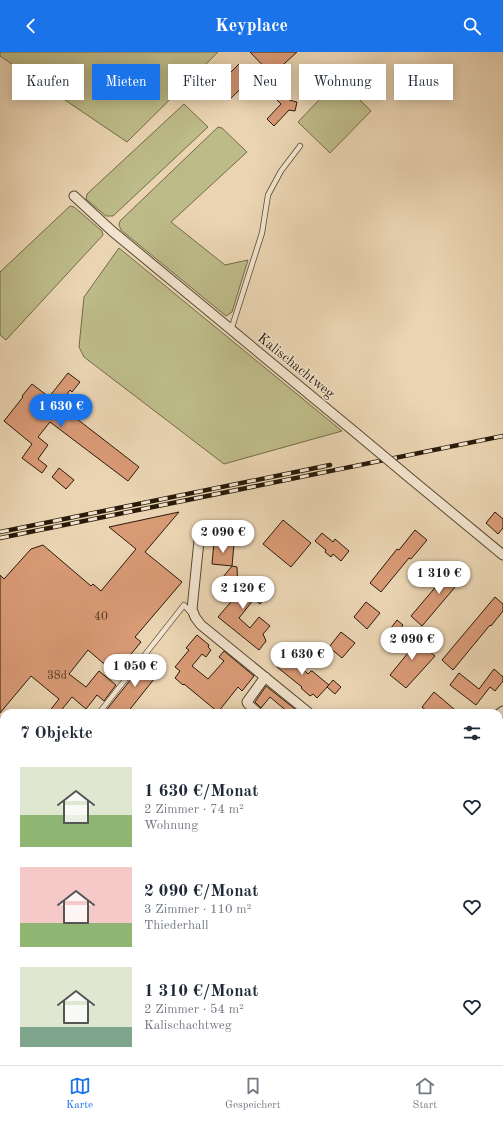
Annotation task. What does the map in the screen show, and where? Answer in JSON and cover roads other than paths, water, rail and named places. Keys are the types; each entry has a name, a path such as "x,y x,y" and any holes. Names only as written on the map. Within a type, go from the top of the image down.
{"street":[{"name":"Kalischachtweg","path":"74,196 112,231 503,555"},
{"path":"200,531 192,609 196,619 201,625 304,709"},
{"path":"254,709 247,702 265,677"}],"lane":[{"path":"231,330 262,233 268,195 281,171 300,146"},
{"path":"102,709 184,605 196,619"}],"railway":[{"path":"0,538 503,436"},
{"path":"0,532 330,465"}]}
